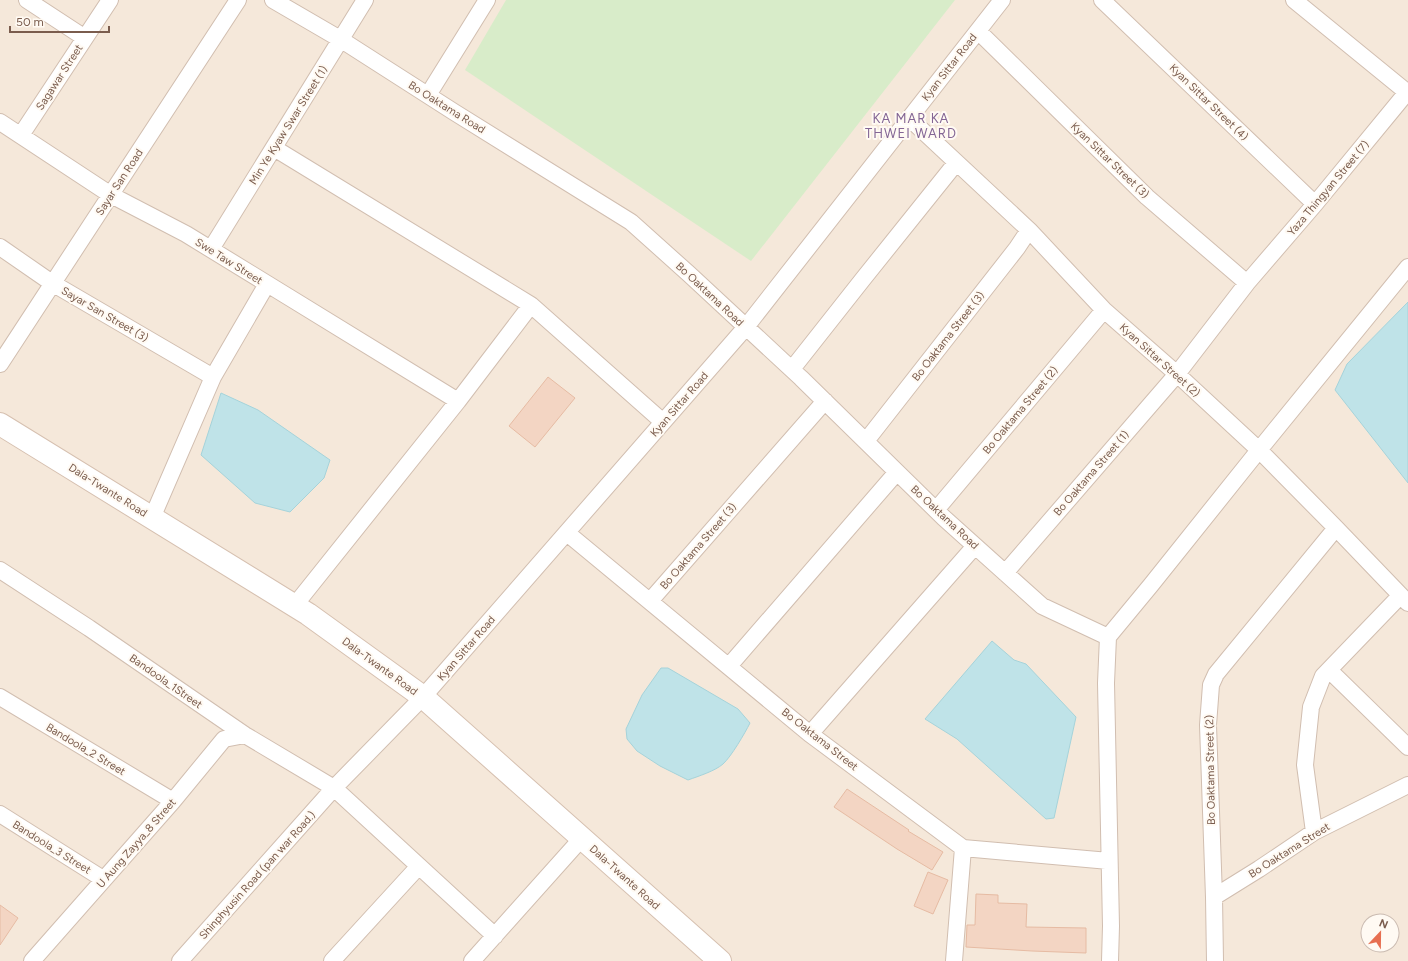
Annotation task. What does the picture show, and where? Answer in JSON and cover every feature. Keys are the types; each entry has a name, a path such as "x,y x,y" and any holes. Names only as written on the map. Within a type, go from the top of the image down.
{"main road":[{"name":"Dala-Twante Road","path":"0,424 295,605 423,697 720,961"}],"street":[{"path":"28,0 85,38"},
{"name":"Sagawar Street","path":"21,135 110,0"},
{"name":"Sayar San Road","path":"0,364 238,0"},
{"name":"Bo Oaktama Road","path":"273,0 340,39 631,222 690,274 792,369 936,510 1004,573 1042,606 1108,637"},
{"name":"Min Ye Kyaw Swar Street (1)","path":"211,249 365,0"},
{"path":"428,95 487,0"},
{"name":"Kyan Sittar Road","path":"334,788 423,697 746,327 1002,0"},
{"name":"Kyan Sittar Street (4)","path":"1102,0 1315,204"},
{"path":"1294,0 1408,92"},
{"name":"Kyan Sittar Street (3)","path":"978,31 1147,197 1247,283"},
{"name":"Yaza Thingyan Street (7)","path":"1177,374 1247,283 1408,92"},
{"name":"Kyan Sittar Street (2)","path":"909,118 956,164 1029,230 1104,310 1177,374 1258,450 1404,599"},
{"name":"Swe Taw Street","path":"0,122 111,195 186,234 458,400"},
{"path":"274,148 531,305 663,422"},
{"path":"792,369 956,164"},
{"name":"Bo Oaktama Street (3)","path":"866,441 1003,266 1029,230"},
{"name":"Sayar San Street (3)","path":"0,247 52,283 213,376"},
{"path":"1110,961 1106,683 1108,637 1151,586 1258,450 1408,267"},
{"path":"152,518 213,376 267,284"},
{"path":"295,605 458,400 531,305"},
{"name":"Bo Oaktama Street (2)","path":"936,510 1104,310"},
{"name":"Bo Oaktama Street (1)","path":"1004,573 1177,374"},
{"name":"Bo Oaktama Street (3)","path":"650,601 825,401"},
{"path":"729,666 897,472"},
{"name":"Bo Oaktama Street (2)","path":"1215,961 1208,725 1211,685 1216,674 1336,528"},
{"name":"Bo Oaktama Street","path":"567,533 810,734 963,848"},
{"path":"810,734 975,546"},
{"name":"Bandoola_1Street","path":"0,570 89,628 245,736 334,788 495,936"},
{"path":"1314,832 1305,764 1311,708 1323,676 1404,599"},
{"path":"1329,670 1408,747"},
{"name":"Bandoola_2 Street","path":"0,697 173,801"},
{"name":"U Aung Zayya_8 Street","path":"32,961 173,801 224,739 245,736"},
{"name":"Bo Oaktama Street","path":"1214,897 1314,832 1408,785"},
{"name":"Shinphyusin Road (pan war Road.)","path":"180,961 334,788"},
{"name":"Bandoola_3 Street","path":"0,814 103,880"},
{"path":"472,961 582,838"},
{"path":"954,961 963,848 1109,861"},
{"path":"332,961 419,866"}],"shaded area":[{"path":"0,0 1408,0 1408,961 0,961"}],"green space":[{"path":"506,0 955,0 751,261 465,70"}],"water":[{"path":"1408,302 1408,483 1335,390 1347,364"},
{"path":"221,393 258,410 330,460 324,478 290,512 255,503 201,455"},
{"path":"992,641 1014,660 1026,664 1076,717 1054,818 1046,819 957,739 925,719"},
{"path":"661,668 668,668 738,709 750,723 734,751 720,767 688,780 660,766 637,751 627,739 626,729 642,695"}],"building":[{"path":"548,377 575,398 535,447 509,426"},
{"path":"847,789 909,830 908,831 943,852 932,870 897,849 834,807"},
{"path":"928,872 948,880 933,914 914,906"},
{"path":"976,894 998,895 998,903 1027,904 1026,927 1086,928 1086,953 966,947 967,925 975,925"},
{"path":"0,905 18,918 0,945"}],"district":[{"name":"KA MAR KA THWEI WARD","path":"911,126"}]}
